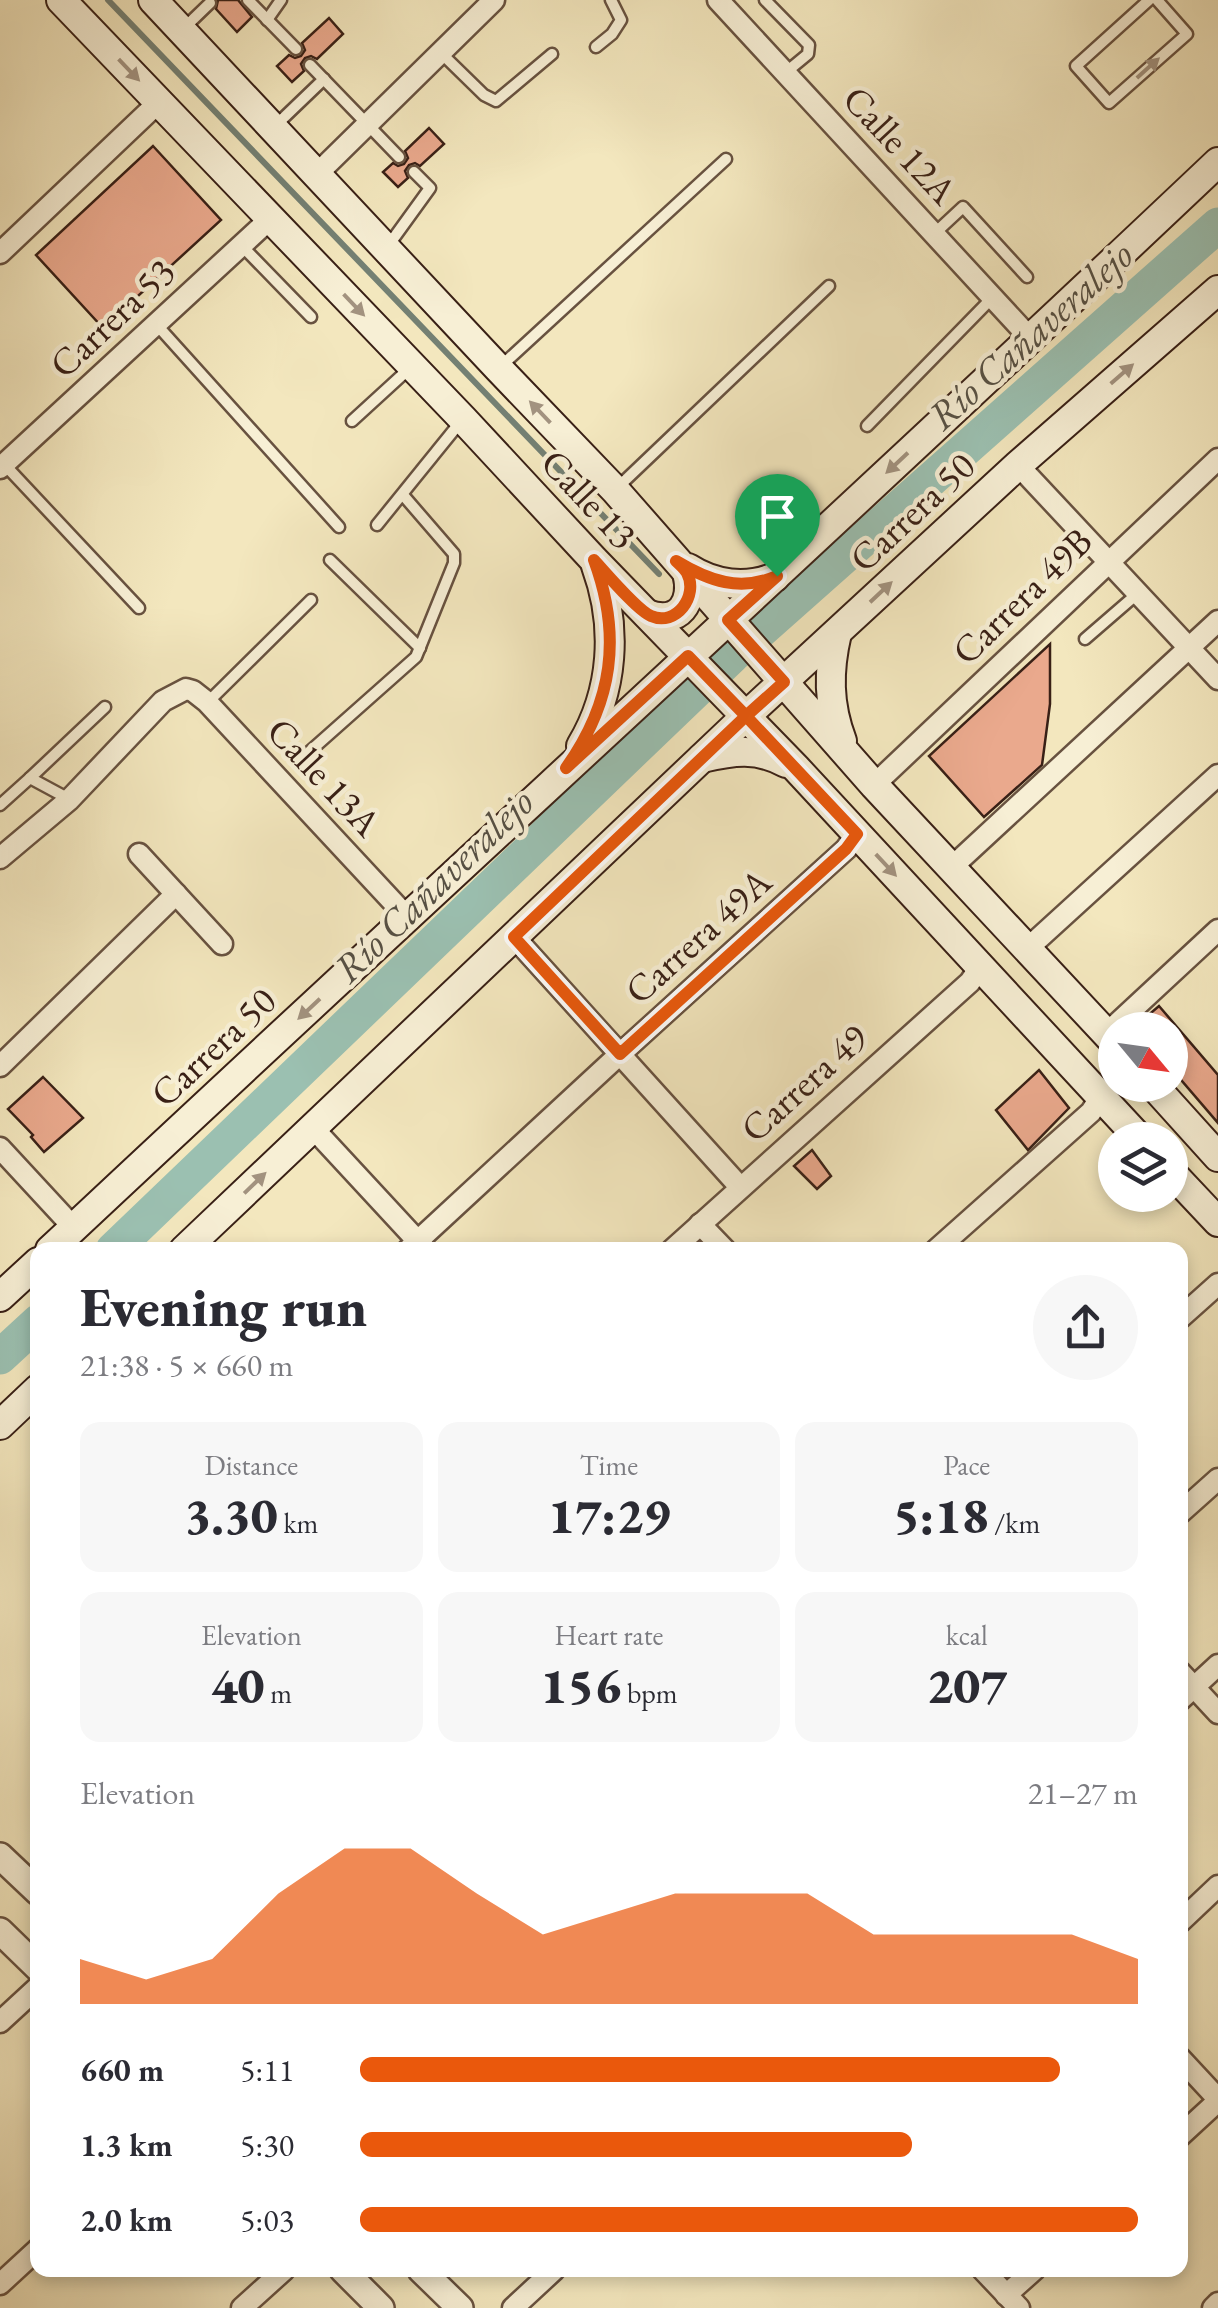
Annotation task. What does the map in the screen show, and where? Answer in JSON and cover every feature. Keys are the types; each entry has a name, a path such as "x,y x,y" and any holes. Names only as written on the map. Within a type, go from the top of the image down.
{"main road":[{"name":"Calle 13","path":"61,0 796,768 1098,1093"},
{"name":"Calle 13","path":"154,0 616,490 874,785 1098,1024"},
{"name":"Carrera 50","path":"59,1242 566,768 733,624 777,576 1218,162"},
{"name":"Carrera 50","path":"192,1242 702,758 740,710 837,633 1018,464 1218,290"},
{"path":"566,768 592,726 608,678 610,618 594,560"},
{"path":"682,567 726,583 747,584 777,576"},
{"path":"647,614 666,618 682,608 690,591 682,567"},
{"path":"837,633 830,694 846,752"},
{"path":"702,758 746,750 772,756 796,768"},
{"path":"1072,1065 1098,1047"},
{"name":"Calle 13","path":"1107,1102 1125,1122"},
{"path":"1170,1102 1214,1145"},
{"path":"1188,1190 1218,1222"},
{"path":"0,1297 30,1269"},
{"path":"0,1425 30,1397"}],"street":[{"path":"318,173 494,0"},
{"name":"Calle 12A","path":"718,0 1030,338"},
{"path":"0,253 160,101"},
{"name":"Carrera 53","path":"2,467 271,218"},
{"name":"Carrera 49B","path":"874,785 1218,458"},
{"path":"1018,464 1218,679"},
{"path":"952,867 1218,621"},
{"name":"Calle 13A","path":"70,800 163,701 186,689 192,690 408,917"},
{"path":"1027,949 1218,775"},
{"path":"0,858 70,800"},
{"name":"Carrera 49A","path":"422,1242 620,1054 846,849 857,834"},
{"path":"139,854 222,944"},
{"path":"0,1066 176,894"},
{"path":"1137,1012 1218,930"},
{"path":"514,937 740,1187"},
{"name":"Carrera 49","path":"681,1242 970,982 980,967"},
{"path":"945,1242 1091,1112 1098,1101"},
{"path":"312,1128 413,1242"},
{"path":"0,1148 74,1228"},
{"path":"700,1224 717,1242"},
{"path":"1188,1311 1218,1284"},
{"path":"1188,1506 1218,1479"},
{"path":"1188,1684 1218,1665"},
{"path":"1188,1689 1218,1713"},
{"path":"0,1856 30,1884"},
{"path":"1188,1914 1218,1886"},
{"path":"0,1931 30,1960"},
{"path":"0,2022 30,1994"},
{"path":"1188,2067 1218,2100 1188,2128"},
{"path":"0,2284 30,2256"},
{"path":"242,2308 276,2277"},
{"path":"350,2277 382,2308"},
{"path":"428,2277 460,2308"},
{"path":"513,2308 546,2277"},
{"path":"990,2277 1013,2302 1029,2277"}],"lane":[{"path":"248,0 296,49"},
{"path":"267,20 281,0"},
{"path":"596,47 621,20 611,0"},
{"path":"765,0 809,44 808,54 786,73"},
{"path":"1150,0 1076,66 1110,103 1187,34 1158,0"},
{"path":"182,30 210,3"},
{"path":"440,52 484,96 496,101 552,54"},
{"path":"310,65 399,157"},
{"path":"273,127 324,79"},
{"path":"498,368 726,159"},
{"path":"386,248 430,188 414,172"},
{"path":"934,234 963,208 1027,276"},
{"path":"242,245 311,317"},
{"path":"616,490 829,286"},
{"path":"867,426 993,297"},
{"path":"156,324 339,526"},
{"path":"352,421 412,366"},
{"path":"377,525 463,419"},
{"path":"2,467 140,608"},
{"path":"310,752 416,657 455,558 403,495"},
{"path":"330,560 420,648"},
{"path":"1085,640 1138,593"},
{"path":"207,702 311,600"},
{"path":"0,805 105,708"},
{"path":"30,778 70,800"}],"building":[{"path":"218,0 238,0 252,17 237,32 216,9"},
{"path":"329,18 343,34 317,59 305,58 301,64 304,71 292,82 277,66 289,55 301,56 305,50 302,43"},
{"path":"429,128 444,144 420,166 409,165 405,171 408,178 398,187 383,172 393,163 404,164 408,158 405,151"},
{"path":"153,146 221,220 103,328 36,255"},
{"path":"1050,644 1050,704 1042,765 984,817 929,756"},
{"path":"1188,1040 1218,1075 1218,1123 1188,1088"},
{"path":"1039,1070 1069,1108 1028,1150 996,1110"},
{"path":"43,1077 83,1118 44,1152 8,1109"},
{"path":"812,1150 831,1176 817,1189 794,1166"}],"waterway":[{"path":"108,0 659,574"},
{"name":"Río Cañaveralejo","path":"121,1242 733,655 1218,225"},
{"name":"Río Cañaveralejo","path":"0,1357 30,1329"}],"route":[{"path":"777,576 728,620 784,682 746,716 857,834 846,849 620,1054 514,937 746,716 688,656 566,768 588,735 608,678 610,618 594,560 647,614 659,618 678,613 689,597 687,573 676,561 710,580 726,583 747,584 777,576"}]}
